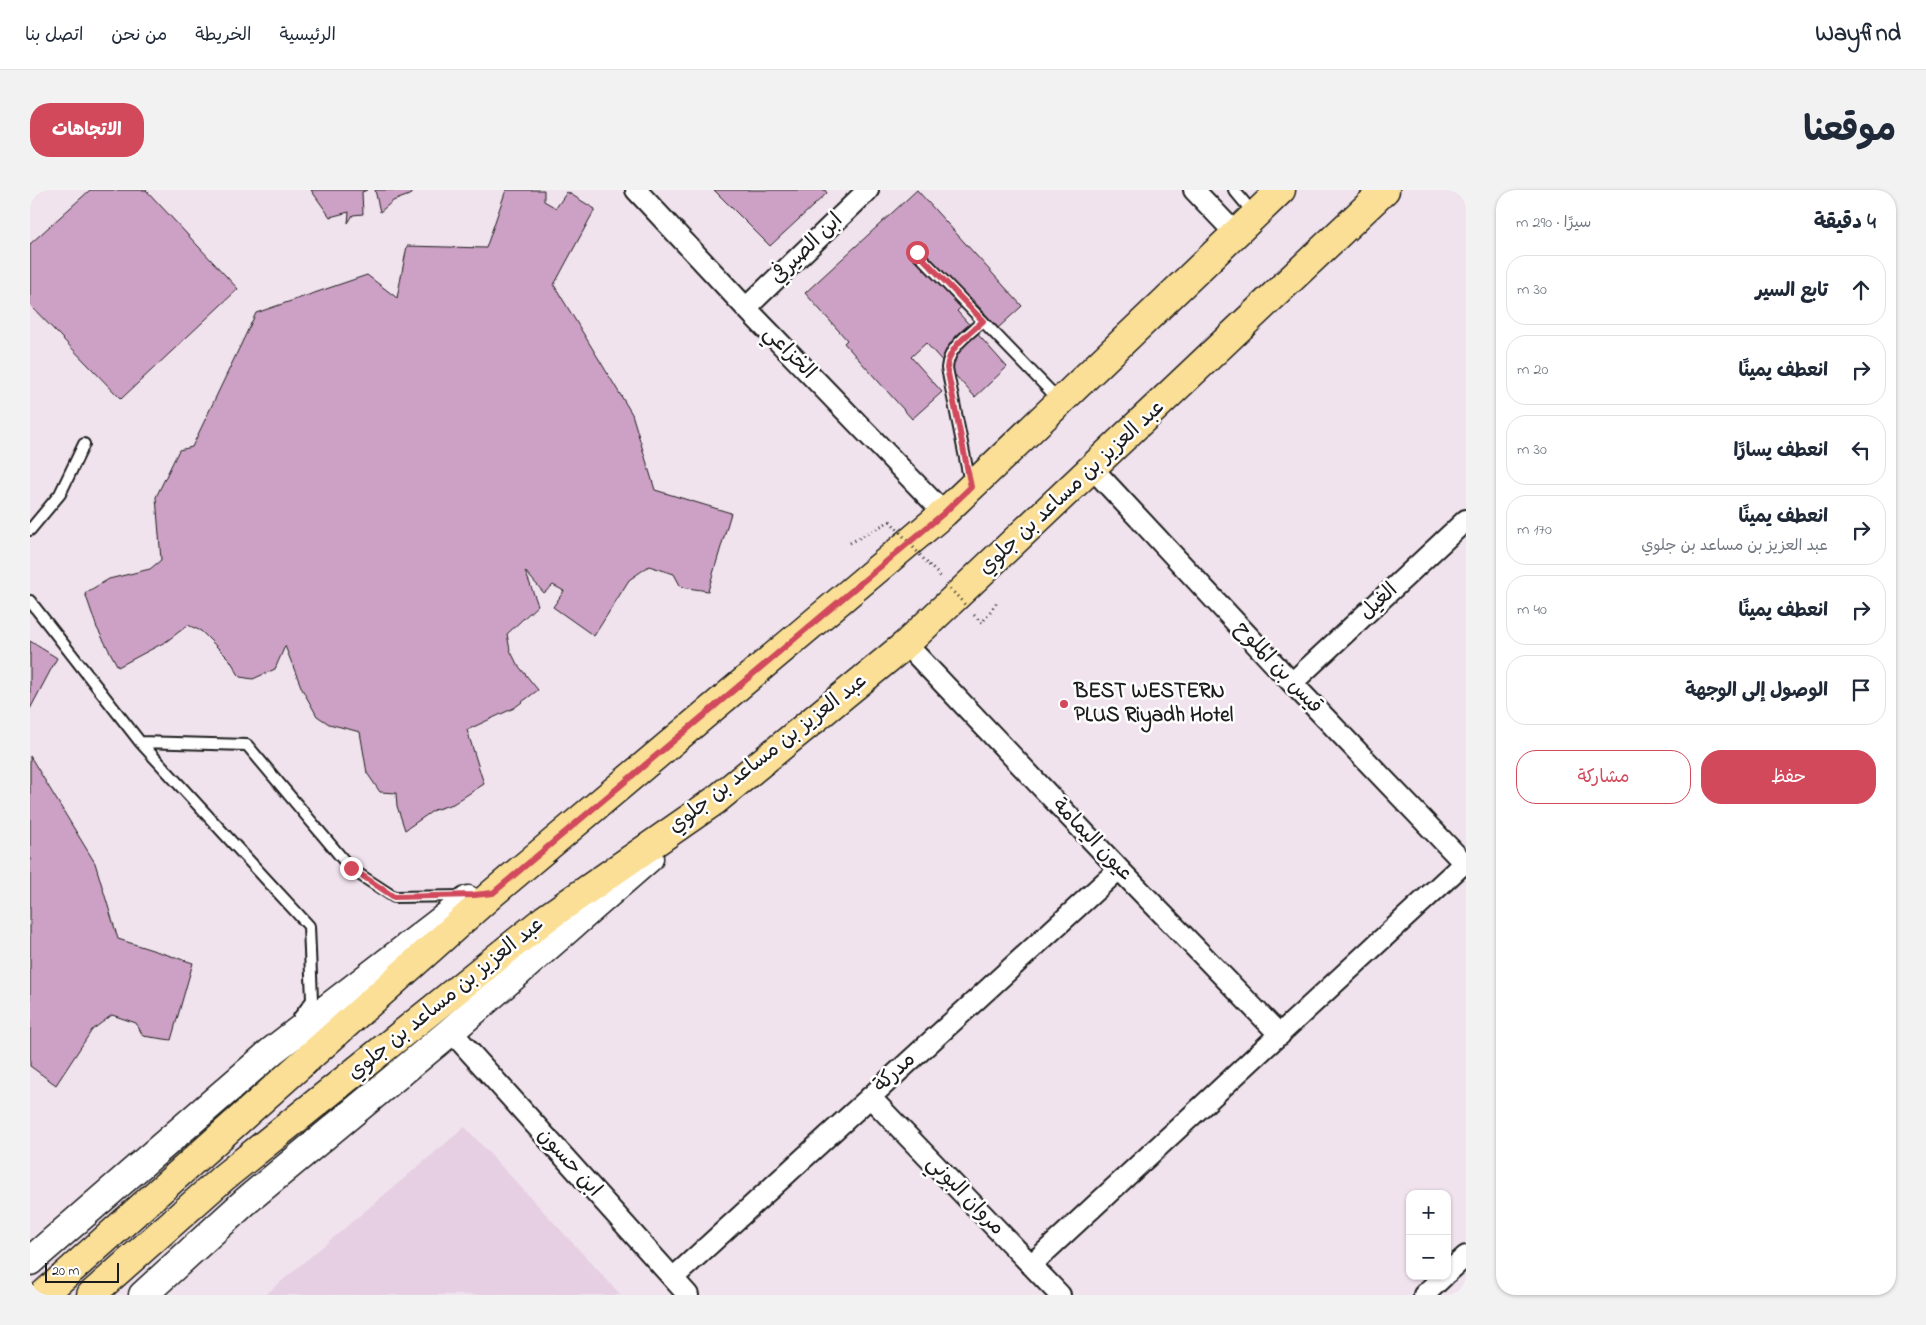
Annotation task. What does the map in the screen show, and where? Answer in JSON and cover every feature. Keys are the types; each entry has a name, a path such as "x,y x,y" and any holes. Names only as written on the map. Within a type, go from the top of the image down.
{"main road":[{"name":"عبد العزيز بن مساعد بن جلوي","path":"43,1295 484,894 944,513 1281,190"},
{"name":"عبد العزيز بن مساعد بن جلوي","path":"91,1295 224,1177 545,920 716,800 906,644 1093,469 1385,190"},
{"path":"143,1295 246,1201 451,1031 716,800"},
{"path":"30,1261 272,1051 484,894"}],"street":[{"name":"الخزاعي","path":"636,190 746,308 944,513"},
{"name":"ابن الصيرفي","path":"746,308 868,190"},
{"path":"1194,190 1245,224"},
{"name":"قيس بن الملوح","path":"1093,469 1292,683 1465,864"},
{"name":"الغيل","path":"1292,683 1466,520"},
{"name":"عيون اليمامة","path":"906,644 1119,869 1280,1034"},
{"path":"1031,1265 1465,864"},
{"name":"مدركة","path":"673,1278 1119,869"},
{"name":"ابن حسون","path":"451,1031 688,1295"},
{"name":"مروان البوني","path":"870,1097 1060,1295"},
{"path":"1451,1269 1466,1256"},
{"path":"1424,1295 1440,1280"}],"lane":[{"path":"1234,190 1245,224"},
{"path":"917,252 1060,402"},
{"path":"971,487 947,368 948,357 953,349 983,321"},
{"path":"30,530 60,494 84,444"},
{"path":"30,600 140,742 309,926 312,1000 272,1051"},
{"path":"140,742 247,745 351,868 394,897 484,894"}],"path":[{"path":"850,543 890,521 930,565"},
{"path":"947,585 982,623 997,602"}],"shaded area":[{"path":"465,1127 621,1295 265,1295"}],"building":[{"path":"90,190 146,190 238,289 121,399 30,305 30,244"},
{"path":"311,190 367,190 362,192 363,214 353,215 348,223 349,212 330,217"},
{"path":"375,190 411,190 412,194 393,201 380,212"},
{"path":"506,190 544,190 544,201 556,208 567,192 595,209 554,285 632,414 655,490 731,513 708,591 681,587 674,574 649,566 629,580 594,636 553,607 564,591 553,585 544,593 525,571 538,605 507,634 510,650 517,664 538,690 514,708 467,730 484,784 453,804 434,810 405,830 397,806 396,793 380,792 367,773 360,732 329,724 317,716 302,689 285,646 275,669 253,679 240,677 230,660 201,631 188,625 167,641 118,667 97,628 85,593 109,579 150,569 161,560 156,497 179,450 192,447 256,313 367,275 397,298 407,246 486,248"},
{"path":"714,190 825,190 827,193 770,246"},
{"path":"917,190 1022,306 998,328 971,298 957,311 1007,367 975,397 926,343 911,357 942,392 912,419 844,343 847,340 805,293"},
{"path":"30,641 57,658 30,709"},
{"path":"30,756 95,863 118,939 193,963 171,1040 143,1036 136,1023 112,1015 92,1030 56,1085 30,1066"}],"place":[{"name":"BEST WESTERN PLUS Riyadh Hotel","path":"1064,704"}],"route":[{"path":"351,868 394,897 493,893 944,513 971,487 947,368 948,357 953,349 983,321 917,252"}]}
